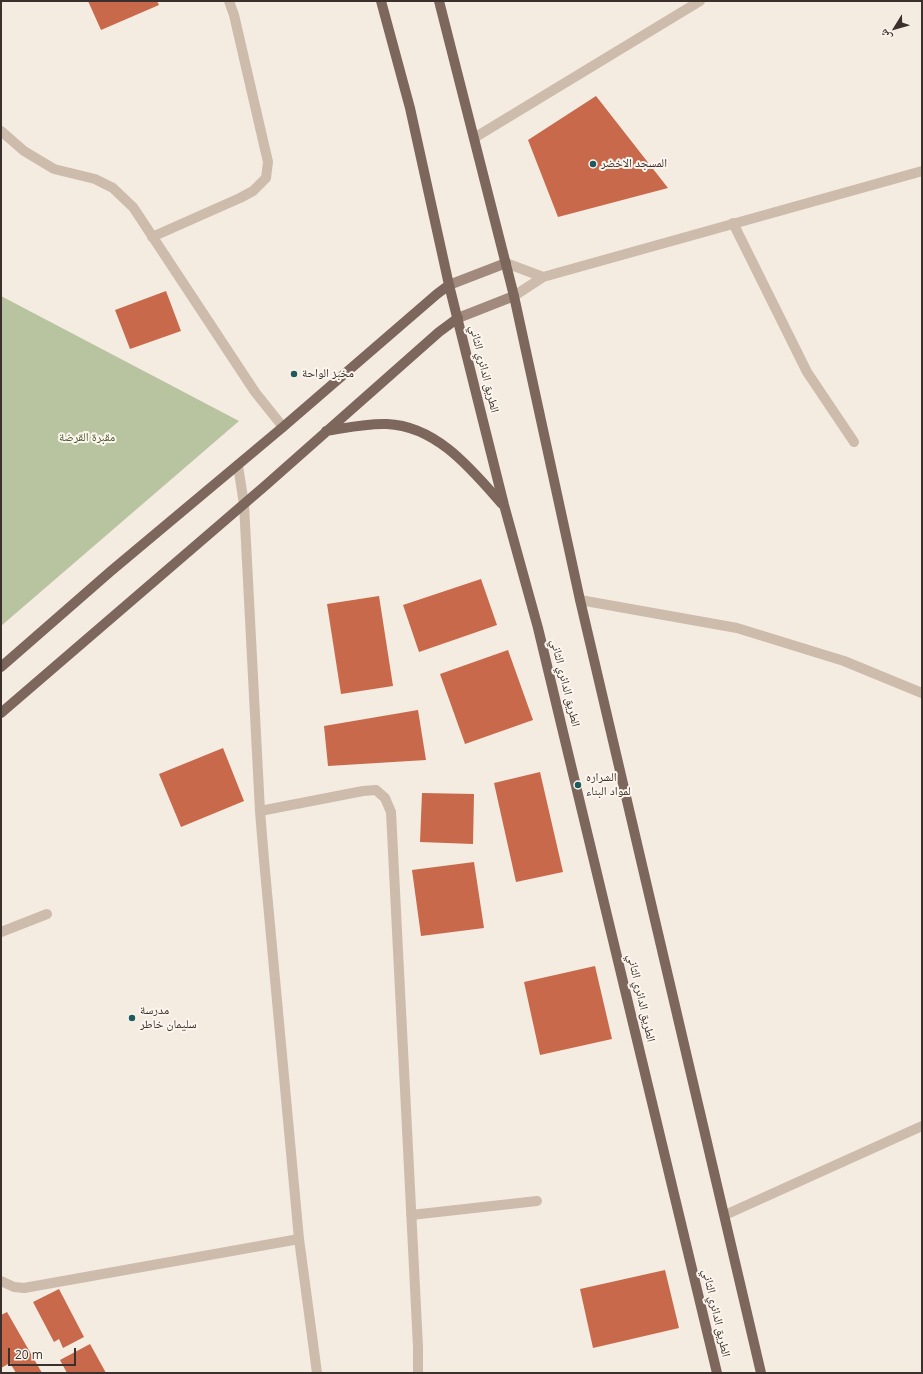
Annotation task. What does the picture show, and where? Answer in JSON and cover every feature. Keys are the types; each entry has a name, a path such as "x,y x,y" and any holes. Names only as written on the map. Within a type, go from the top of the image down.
{"main road":[{"name":"الطريق الدائري الثاني","path":"381,1 410,108 449,284 504,506 540,636 717,1373"},
{"path":"439,1 514,296 580,600 761,1373"},
{"path":"1,667 111,571 283,428 449,284 506,263"},
{"path":"1,713 244,504 439,332 458,318 514,296"},
{"path":"326,431 368,425 388,424 411,428 433,438 470,467 504,506"}],"street":[{"path":"152,237 240,198 253,191 266,178 268,162 234,15 229,1"},
{"path":"474,138 700,1"},
{"path":"1,131 24,151 54,169 94,179 113,188 133,207 255,392 283,428"},
{"path":"514,296 543,277 922,171"},
{"path":"733,224 807,372 854,442"},
{"path":"506,263 543,277"},
{"path":"238,466 244,504 260,811 299,1239 317,1373"},
{"path":"580,600 737,628 844,662 922,693"},
{"path":"260,811 376,790 385,798 391,812 418,1347 418,1373"},
{"path":"1,932 47,914"},
{"path":"724,1215 922,1126"},
{"path":"411,1215 537,1201"},
{"path":"1,1281 14,1287 24,1288 299,1239"}],"green space":[{"name":"مقبرة القرضة","path":"1,296 239,421 1,626"}],"building":[{"path":"88,1 157,1 159,5 101,30"},
{"name":"المسجد الاخضر","path":"596,96 668,188 558,217 528,140"},
{"path":"166,291 181,331 130,349 115,310"},
{"path":"481,579 497,625 419,652 403,605"},
{"path":"379,596 393,686 341,694 327,604"},
{"path":"508,650 533,720 465,744 440,674"},
{"path":"418,710 426,760 328,766 324,726"},
{"path":"223,748 244,801 181,827 159,774"},
{"path":"540,772 563,872 516,882 494,783"},
{"path":"422,793 474,794 473,844 420,842"},
{"path":"474,862 484,928 421,936 412,870"},
{"path":"595,966 612,1039 540,1055 524,982"},
{"path":"665,1270 679,1328 593,1348 580,1289"},
{"path":"59,1289 84,1337 63,1348 59,1339 54,1342 33,1302"},
{"path":"7,1312 42,1373 16,1373 10,1363 1,1368 1,1315"},
{"path":"90,1344 106,1373 67,1373 60,1360"}],"place":[{"name":"المسجد الاخضر","path":"593,164"},
{"name":"مخبز الواحة","path":"294,374"},
{"name":"الشراره لمواد البناء","path":"578,785"},
{"name":"مدرسة سليمان خاطر","path":"132,1018"}]}
